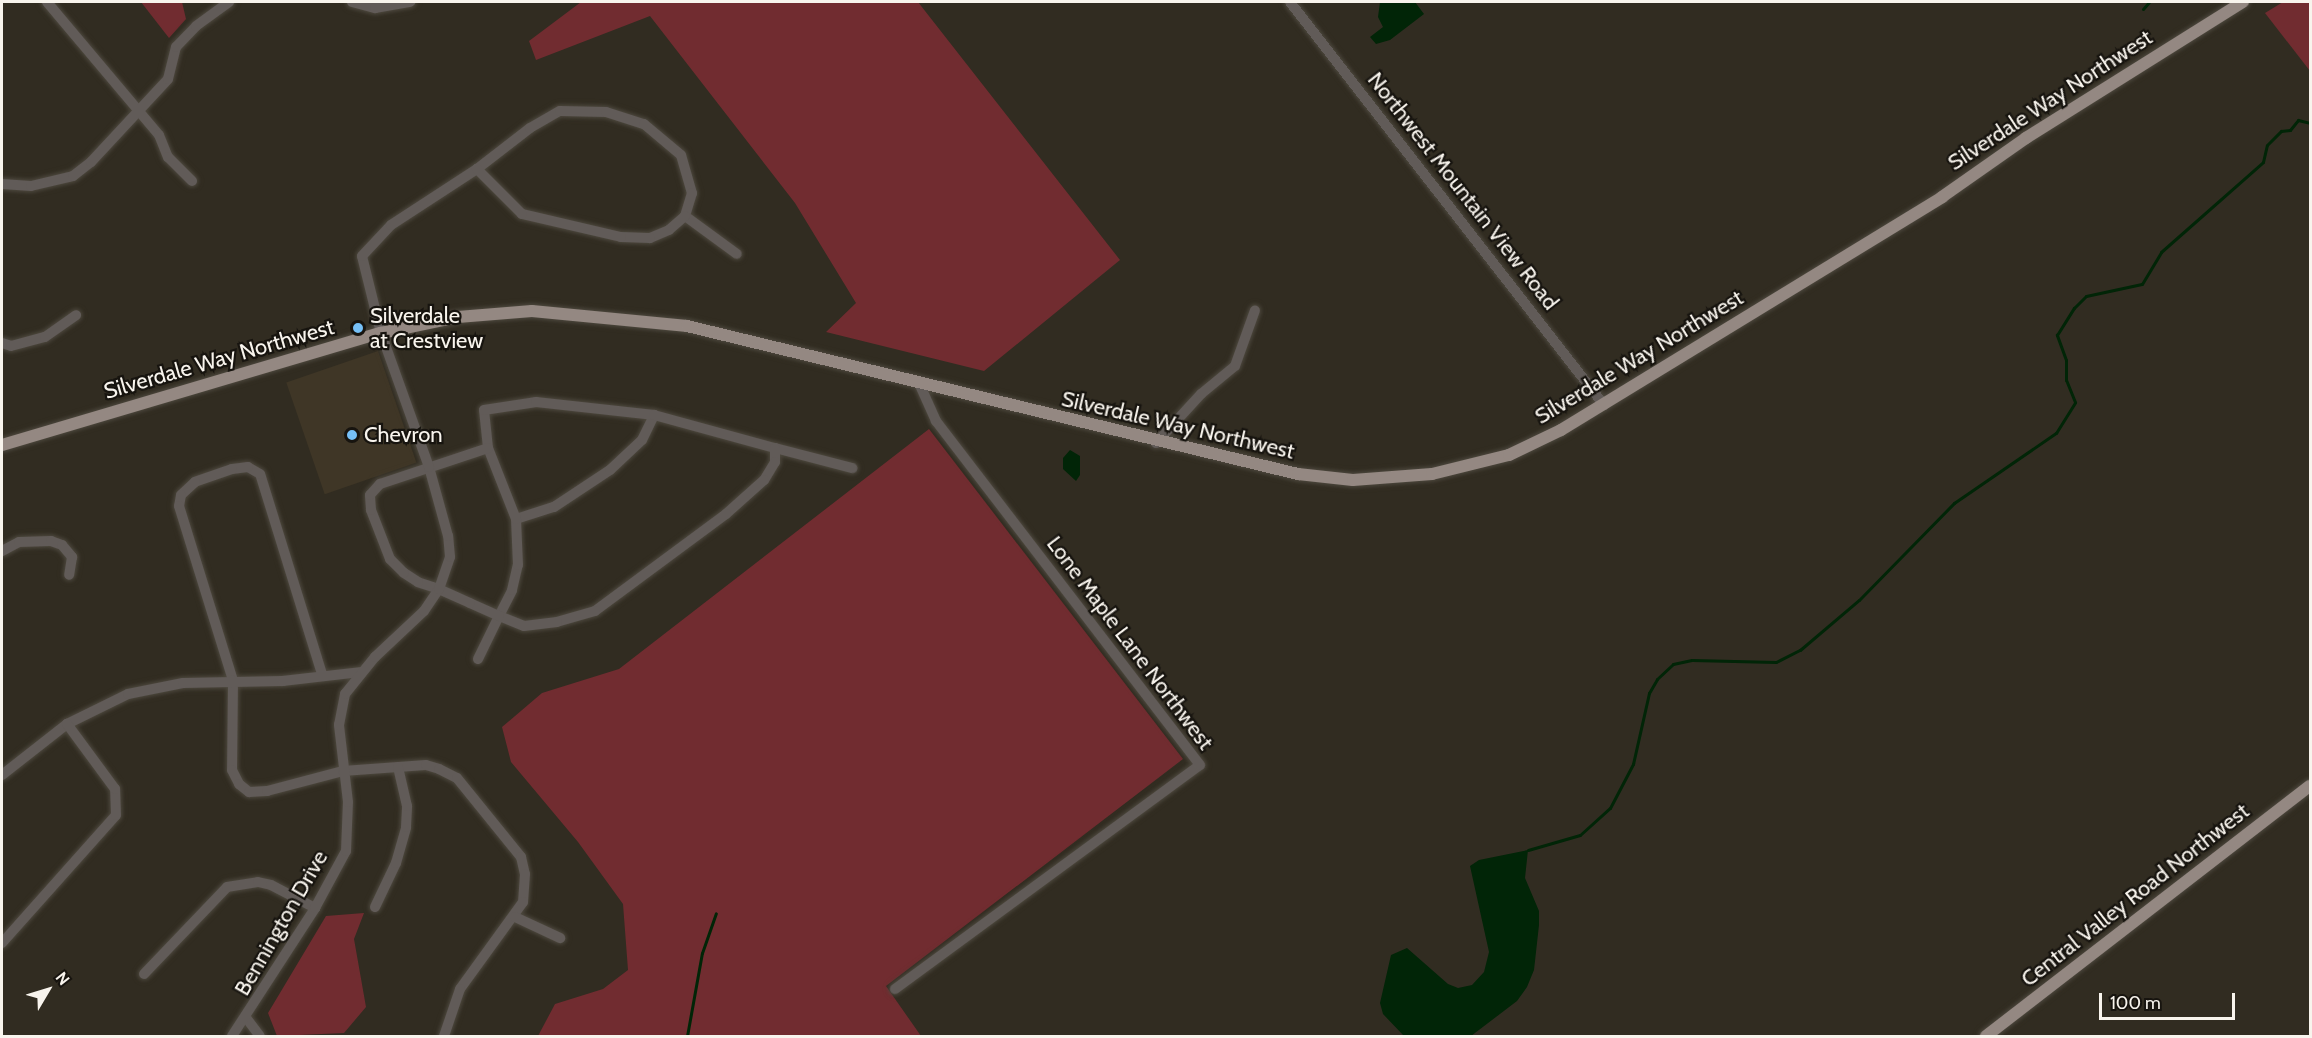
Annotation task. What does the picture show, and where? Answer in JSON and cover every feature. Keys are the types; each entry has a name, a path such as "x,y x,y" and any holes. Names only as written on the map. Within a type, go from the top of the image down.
{"main road":[{"name":"Silverdale Way Northwest","path":"2,445 381,333 458,317 524,311 649,319 919,383 1156,443 1317,477 1401,478 1460,468 1509,455 1604,405 1942,198 2035,132 2243,2"},
{"name":"Central Valley Road Northwest","path":"1986,1036 2310,786"}],"street":[{"path":"47,2 159,135 168,157 192,181"},
{"path":"2,184 31,186 74,176 140,113 168,79 176,47 196,26 229,2"},
{"path":"352,2 375,8 410,2"},
{"name":"Northwest Mountain View Road","path":"1290,2 1604,405"},
{"path":"571,110 626,116 660,136 681,155 692,193 685,216 669,230 650,238 597,233 522,214 477,169 552,113 571,110"},
{"name":"Bennington Drive","path":"232,1036 247,1019 315,908 346,851 349,828 339,725 345,694 361,672 424,611 439,589 450,557 448,536 429,467 381,333 362,256 391,225 477,169"},
{"path":"685,216 737,254"},
{"path":"1156,443 1201,394 1235,366 1255,310"},
{"path":"2,343 11,346 45,337 76,315"},
{"name":"Lone Maple Lane Northwest","path":"895,989 1200,765 936,421 919,383"},
{"path":"478,659 499,616 518,565 516,519 488,448 483,410 536,402 654,415 852,468"},
{"path":"516,519 554,507 610,470 642,440 654,415"},
{"path":"488,448 380,484 370,495 371,510 390,559 418,582 524,626 557,622 595,611 764,480 775,462 775,448"},
{"path":"322,674 260,474 249,467 232,468 195,482 181,495 179,506 232,680 232,770 238,784 249,792 267,791 343,771 426,765 457,778 504,832 521,857 525,874 523,902 515,917 460,989 444,1036"},
{"path":"2,551 20,542 51,541 62,545 72,557 69,575"},
{"path":"2,775 67,724 128,694 183,683 232,680 283,681 322,674 361,672"},
{"path":"2,943 48,887 116,815 115,789 67,724"},
{"path":"375,907 396,863 406,827 407,806 398,767"},
{"path":"144,974 227,887 258,882 271,885 315,908"},
{"path":"515,917 560,938"},
{"path":"247,1019 260,1036"}],"shaded area":[{"path":"141,2 182,2 186,19 169,38"},
{"path":"581,2 918,2 1120,260 984,371 826,332 856,303 795,203 650,16 536,60 529,41"},
{"path":"1380,2 1415,2 1424,14 1390,40 1376,44 1370,37 1383,27 1378,17"},
{"path":"2283,2 2310,2 2310,71 2265,13"},
{"path":"378,351 416,463 325,494 286,383"},
{"path":"929,429 1183,759 886,986 921,1036 538,1036 555,1004 603,989 628,970 623,904 578,842 511,762 502,727 542,693 619,669"},
{"path":"1070,450 1080,456 1080,475 1076,481 1063,469 1063,458"},
{"path":"1528,850 1525,878 1539,911 1539,925 1534,970 1527,987 1517,1001 1471,1036 1404,1036 1383,1014 1380,1003 1391,955 1407,948 1448,984 1458,988 1472,985 1484,972 1489,952 1470,866 1479,860"},
{"path":"364,913 354,939 366,1007 344,1033 277,1036 268,1013 326,916"}],"waterway":[{"path":"2143,9 2149,2"},
{"path":"1528,850 1580,835 1610,808 1633,764 1649,693 1657,679 1673,664 1692,660 1776,662 1800,650 1859,600 1954,503 2056,433 2075,402 2066,380 2066,360 2057,335 2074,308 2086,296 2142,284 2161,252 2263,162 2267,145 2281,131 2290,130 2298,120 2310,123"},
{"path":"687,1036 702,953 716,913"}],"place":[{"name":"Silverdale at Crestview","path":"358,328"},
{"name":"Chevron","path":"352,435"}]}
